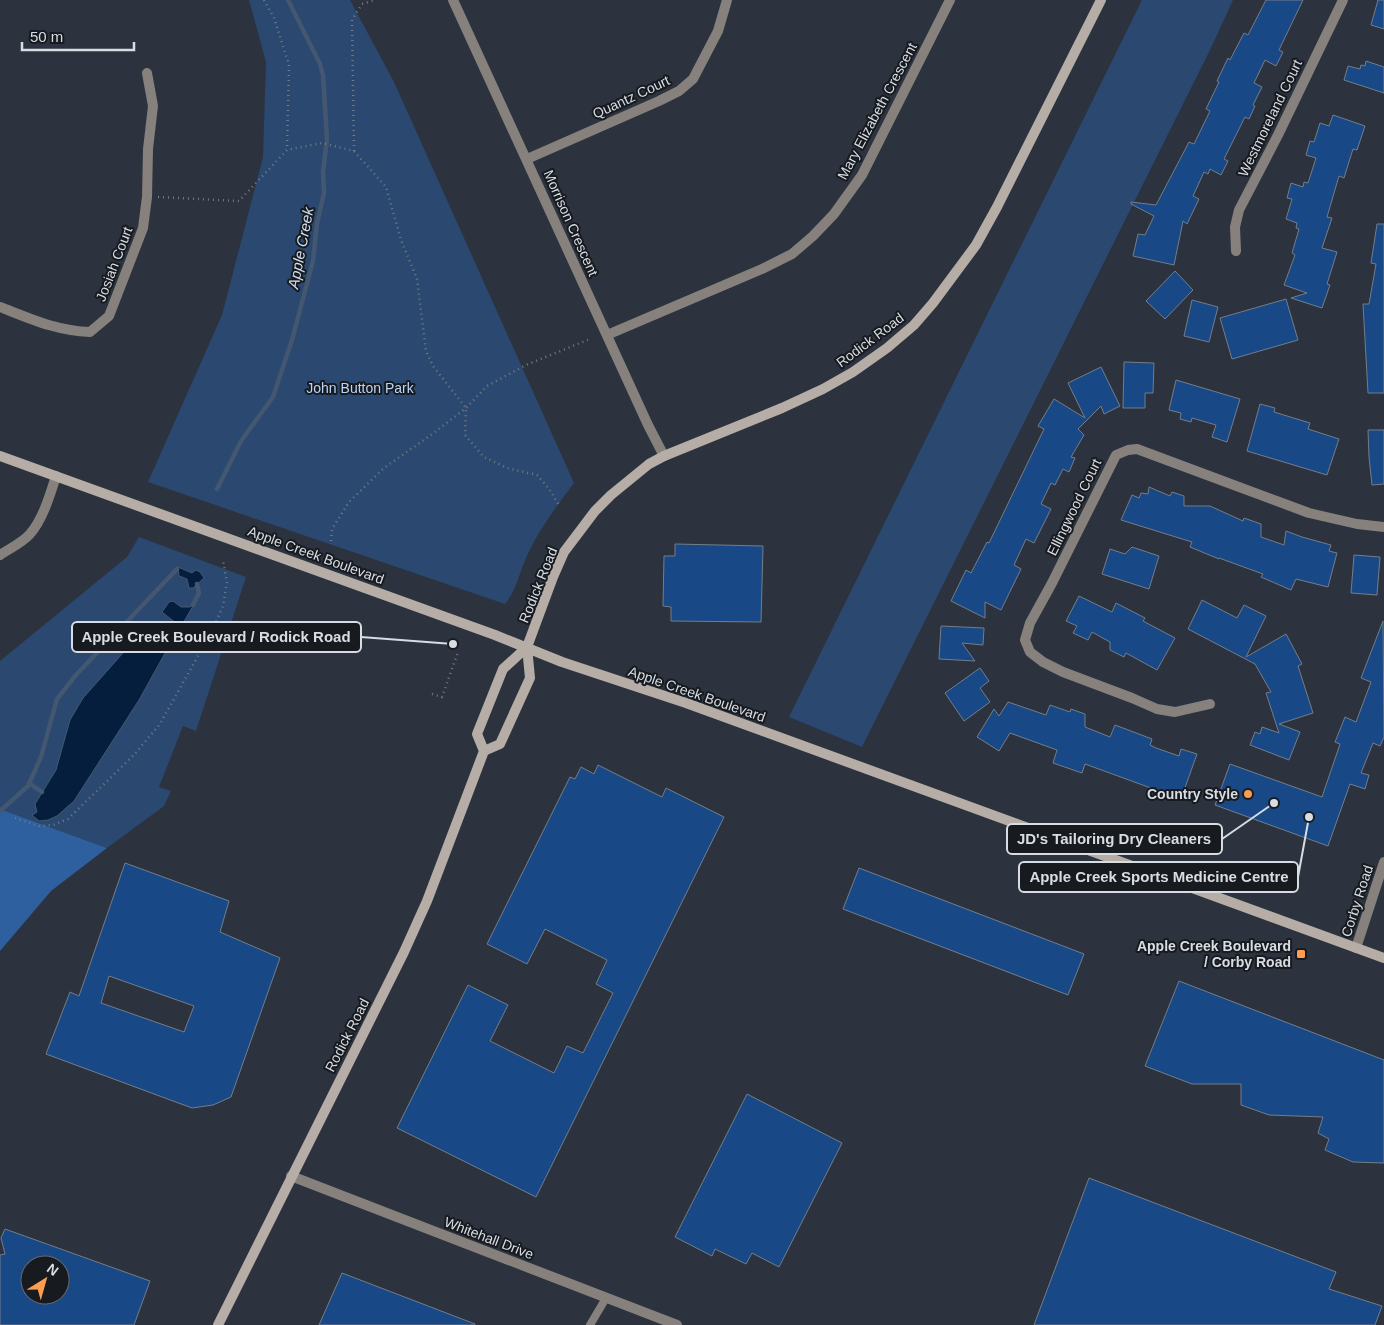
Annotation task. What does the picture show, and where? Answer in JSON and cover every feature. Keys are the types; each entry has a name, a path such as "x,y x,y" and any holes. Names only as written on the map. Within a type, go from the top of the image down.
{"main road":[{"name":"Rodick Road","path":"484,751 500,744 530,678 527,647 553,577 564,552 595,511 611,495 649,464 823,389 853,372 887,348 914,325 934,304 976,245 1101,0"},
{"name":"Apple Creek Boulevard","path":"0,456 527,647 562,662 686,703 1384,958"},
{"name":"Rodick Road","path":"218,1325 404,952 427,901 484,751 477,734 503,669 527,647"}],"street":[{"name":"Morrison Crescent","path":"454,0 648,425 664,456"},
{"name":"Quantz Court","path":"527,159 659,102 679,91 693,79 718,31 727,0"},
{"name":"Mary Elizabeth Crescent","path":"607,335 762,269 792,254 813,236 834,214 862,175 950,0"},
{"name":"Westmoreland Court","path":"1236,251 1235,227 1239,210 1278,135 1343,0"},
{"name":"Josiah Court","path":"0,307 70,332 90,332 109,316 143,228 147,197 148,149 152,106 147,73"},
{"name":"Ellingwood Court","path":"1210,704 1176,712 1157,709 1042,662 1030,652 1025,640 1030,623 1116,455 1128,450 1138,449 1309,513 1357,524 1384,527"},
{"path":"0,555 29,535 49,497 56,476"},
{"name":"Corby Road","path":"1356,948 1384,862"},
{"name":"Whitehall Drive","path":"291,1176 677,1325"}],"lane":[{"path":"590,1325 606,1298"}],"path":[{"path":"264,0 274,18 289,65 287,150"},
{"path":"354,151 352,20 362,4 375,0"},
{"path":"147,197 239,201 287,150 322,143 354,151 386,187 401,240 417,280 426,351 433,366 466,408 466,435 484,457 508,468 537,475 550,490 560,507"},
{"path":"331,541 332,529 349,502 384,468 466,408 487,386 526,365 590,339"},
{"path":"15,818 39,826 53,825 68,819 133,756 160,724 213,629 223,606 227,582 222,561"},
{"path":"432,694 442,697 458,652"}],"green space":[{"name":"John Button Park","path":"249,0 350,0 394,82 574,483 536,538 515,588 505,604 148,482 222,315 263,157 266,62"},
{"path":"1142,0 1233,0 1211,48 862,747 789,717"},
{"path":"139,537 246,577 196,731 183,726 159,787 171,791 164,806 107,848 0,809 0,661 127,557"}],"shaded area":[{"path":"178,567 192,573 196,570 204,578 193,588 189,588 187,579 179,576"},
{"path":"173,601 181,607 190,607 193,603 182,625 177,624 162,612 169,602"},
{"path":"146,627 169,646 139,700 74,801 57,816 39,821 32,815 37,812 35,804 56,770 70,720 83,698"},
{"path":"0,809 107,848 51,891 0,951"}],"building":[{"path":"1266,0 1303,0 1279,50 1283,52 1276,66 1265,60 1254,83 1262,87 1253,105 1255,106 1249,119 1245,117 1224,159 1228,161 1221,175 1210,169 1208,174 1204,172 1193,196 1199,199 1187,224 1183,221 1174,265 1133,256 1138,234 1145,235 1154,216 1131,204 1131,202 1156,205 1189,142 1194,144 1210,111 1206,109 1228,58 1230,60 1244,33 1248,35"},
{"path":"1378,0 1384,0 1384,29 1371,25"},
{"path":"1366,61 1384,67 1384,93 1344,80 1348,66 1360,69 1361,65 1365,66"},
{"path":"1333,115 1365,126 1357,150 1353,149 1344,178 1339,176 1327,217 1332,218 1322,248 1337,252 1327,284 1330,285 1322,308 1291,298 1307,293 1284,285 1295,255 1292,253 1299,229 1296,228 1297,223 1286,219 1292,199 1287,198 1291,183 1303,187 1304,182 1308,183 1316,158 1306,155 1310,141 1314,142 1320,123 1329,126"},
{"path":"1377,224 1384,224 1384,393 1368,393 1363,304 1369,304 1376,264 1371,263"},
{"path":"1175,271 1193,290 1165,319 1146,301"},
{"path":"1286,299 1298,340 1232,359 1220,318"},
{"path":"1192,300 1218,307 1209,342 1184,336"},
{"path":"1124,362 1154,363 1153,393 1145,393 1145,408 1123,408"},
{"path":"1101,367 1120,406 1104,414 1101,406 1078,429 1084,435 1071,457 1075,458 1069,472 1063,469 1055,485 1051,483 1041,504 1051,509 1034,543 1026,539 1014,565 1021,569 1001,610 985,602 985,618 951,601 966,570 971,573 987,542 989,543 1044,429 1038,426 1054,399 1085,418 1068,383"},
{"path":"1176,380 1240,399 1227,442 1212,437 1216,425 1192,418 1191,422 1180,419 1181,413 1169,410"},
{"path":"1260,404 1275,408 1274,412 1310,423 1308,429 1339,439 1327,475 1247,451"},
{"path":"1368,430 1384,430 1384,484 1372,485"},
{"path":"1149,487 1170,496 1172,492 1184,496 1184,506 1210,506 1243,521 1244,518 1261,524 1261,537 1284,545 1286,531 1331,545 1329,551 1337,553 1328,587 1296,579 1291,590 1261,577 1263,574 1190,547 1192,542 1121,520 1132,495 1139,498 1141,493 1148,494"},
{"path":"675,544 763,546 761,622 671,621 671,607 663,606 664,556 675,556"},
{"path":"1132,547 1159,556 1149,589 1102,574 1110,549 1125,554"},
{"path":"1354,555 1380,557 1377,595 1351,593"},
{"path":"1079,596 1112,612 1116,603 1145,618 1143,621 1175,638 1157,670 1126,653 1124,657 1110,650 1110,642 1092,632 1088,640 1073,633 1077,626 1066,621"},
{"path":"1202,600 1237,618 1244,605 1266,616 1246,657 1286,634 1302,664 1298,666 1313,713 1279,724 1300,732 1289,760 1250,745 1255,732 1260,734 1262,727 1279,733 1266,693 1271,692 1255,664 1188,629"},
{"path":"1383,621 1384,737 1380,746 1373,743 1361,773 1369,775 1365,789 1350,784 1328,846 1215,805 1230,764 1322,797 1340,744 1335,742 1345,717 1356,722 1371,682 1361,678"},
{"path":"941,626 984,628 983,645 962,643 975,661 939,659"},
{"path":"980,668 989,681 980,688 990,702 964,721 945,693"},
{"path":"1008,702 1046,715 1050,705 1070,712 1071,709 1085,714 1085,727 1110,737 1115,725 1152,739 1150,745 1156,748 1179,756 1181,749 1197,754 1181,799 1085,764 1082,773 1053,763 1057,750 1010,733 999,751 977,737 994,709 999,716"},
{"path":"598,765 662,797 666,788 724,817 536,1197 397,1128 468,985 508,1005 490,1041 554,1073 567,1046 583,1053 613,993 596,984 607,960 545,929 527,964 487,944 570,777 575,779 581,767 594,774"},
{"path":"125,863 229,901 220,932 280,958 231,1097 213,1105 192,1108 46,1054 70,992 79,996","holes":["109,976 194,1006 184,1032 101,1003"]},
{"path":"859,868 1084,954 1068,995 843,909"},
{"path":"1179,981 1384,1060 1384,1163 1353,1162 1325,1150 1329,1139 1318,1133 1323,1117 1269,1115 1241,1105 1241,1084 1192,1084 1145,1066"},
{"path":"747,1094 842,1143 779,1267 752,1253 746,1264 715,1249 712,1256 675,1237"},
{"path":"1089,1178 1336,1272 1329,1289 1382,1306 1375,1325 1034,1325"},
{"path":"5,1229 150,1281 134,1325 0,1325 0,1255 5,1254 1,1238"},
{"path":"342,1273 475,1324 475,1325 319,1325"}],"waterway":[{"name":"Apple Creek","path":"217,489 241,441 273,397 292,340 313,261 317,223 324,193 323,172 327,139 323,75 320,64 288,0"},
{"name":"Apple Creek","path":"0,811 28,786 41,757 57,699 76,675 177,569"},
{"name":"Apple Creek","path":"193,605 199,593 197,584"},
{"name":"Apple Creek","path":"165,642 177,624"},
{"name":"Apple Creek","path":"29,783 42,792"}],"place":[{"name":"Apple Creek Boulevard / Rodick Road","path":"453,644"},
{"name":"Country Style","path":"1248,794"},
{"name":"JD's Tailoring Dry Cleaners","path":"1274,803"},
{"name":"Apple Creek Sports Medicine Centre","path":"1309,817"},
{"name":"Apple Creek Boulevard / Corby Road","path":"1301,954"}]}
